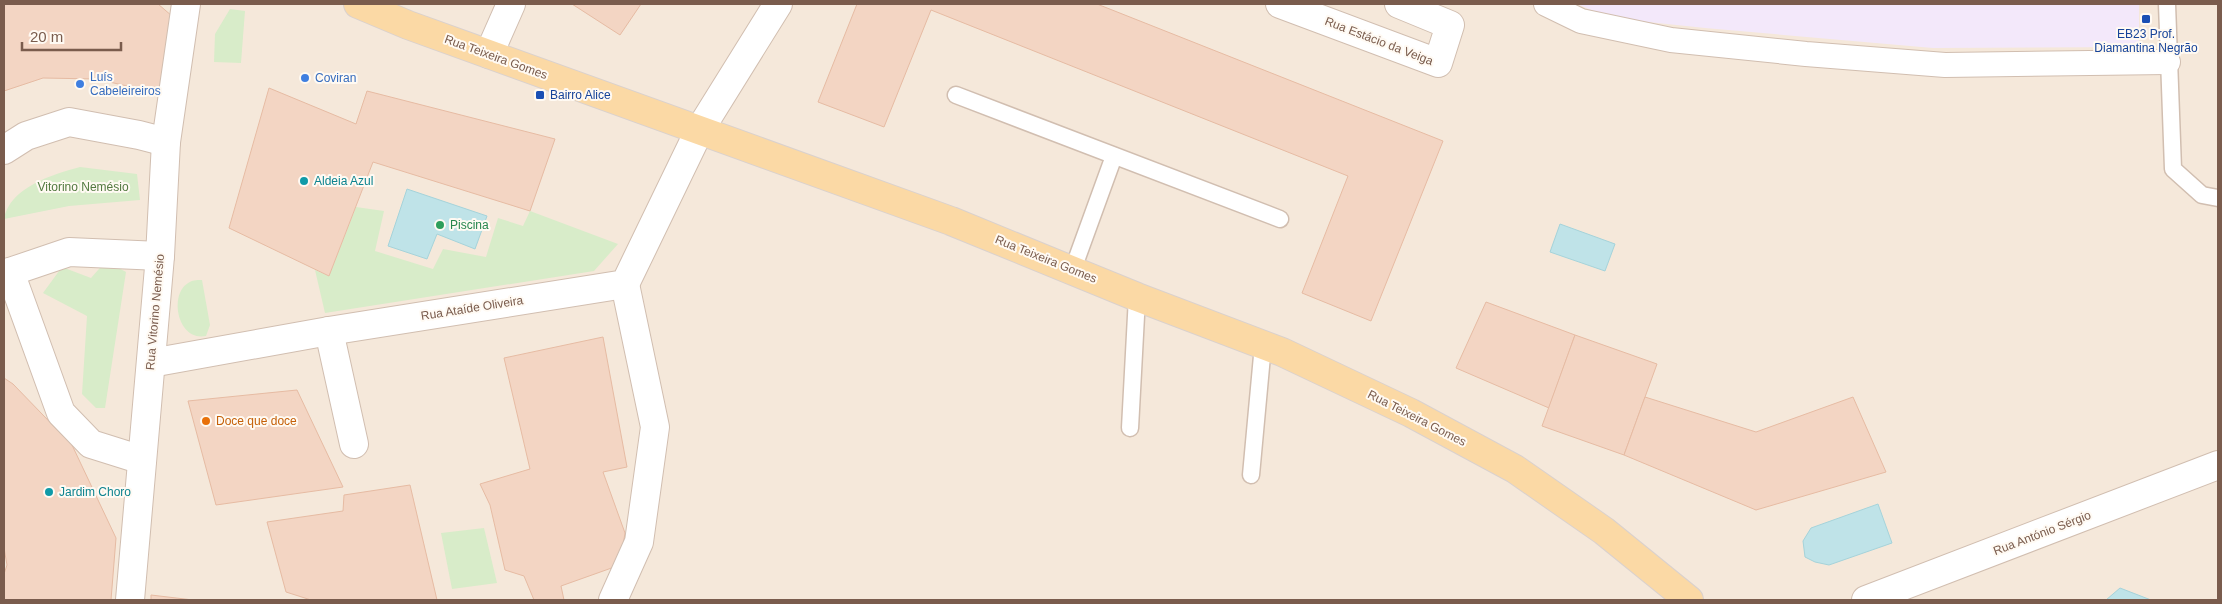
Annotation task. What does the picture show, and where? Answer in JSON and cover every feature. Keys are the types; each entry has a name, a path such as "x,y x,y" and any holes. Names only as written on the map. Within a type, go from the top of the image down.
{"main road":[{"name":"Rua Teixeira Gomes","path":"358,4 408,25 699,131 951,220 1263,345 1411,413 1515,469 1604,531 1689,600"}],"street":[{"path":"185,14 205,4"},
{"path":"489,54 511,4"},
{"path":"613,600 639,542 656,427 626,284 699,131 778,4"},
{"name":"Rua Estácio da Veiga","path":"1283,5 1334,4"},
{"name":"Rua Estácio da Veiga","path":"1283,5 1438,64 1450,25 1399,4"},
{"path":"1546,4 1580,21 1671,40 1806,54 1945,65 2168,62"},
{"name":"Rua Vitorino Nemésio","path":"130,600 160,256 166,142 185,14"},
{"path":"4,150 26,136 69,122 139,134 166,142"},
{"path":"142,460 92,444 61,413 7,273 69,252 160,256"},
{"name":"Rua Ataíde Oliveira","path":"151,363 329,331 626,284"},
{"path":"329,331 354,444"},
{"name":"Rua António Sérgio","path":"1866,600 2218,465"}],"lane":[{"path":"2167,4 2173,169 2202,195 2218,198"},
{"path":"956,96 1280,219"},
{"path":"1073,269 1114,156"},
{"path":"1130,428 1137,296"},
{"path":"1251,475 1263,345"}],"shaded area":[{"path":"4,4 2218,4 2218,600 4,600"},
{"path":"1577,4 2139,4 2139,47 1933,48 1610,18"}],"green space":[{"path":"230,9 245,11 241,63 214,62 215,34"},
{"name":"Vitorino Nemésio","path":"80,167 137,174 140,200 69,206 4,219 14,199 23,191 45,178"},
{"path":"356,207 384,211 375,251 433,269 443,249 486,257 498,218 523,226 530,211 618,244 594,271 325,313 315,270 329,276"},
{"path":"106,261 126,272 105,408 96,408 82,394 87,316 43,293 62,267 91,278"},
{"path":"202,280 210,325 206,336 196,336 188,332 182,324 178,305 183,287 191,281"},
{"path":"484,528 497,583 452,589 441,533"}],"water":[{"name":"Piscina","path":"407,189 487,216 475,249 437,234 427,259 388,246"},
{"path":"1560,224 1615,244 1605,271 1550,252"},
{"path":"1878,504 1892,543 1829,565 1815,562 1805,557 1803,541 1811,528"},
{"path":"2120,588 2151,600 2106,600"}],"building":[{"path":"4,4 158,4 172,16 163,94 96,79 43,78 4,91"},
{"path":"572,4 641,4 620,35"},
{"path":"857,4 1097,4 1443,141 1371,321 1302,293 1348,176 931,10 884,127 818,102"},
{"name":"Aldeia Azul","path":"269,88 356,124 367,91 555,139 530,211 373,162 329,276 229,228"},
{"path":"1486,302 1575,335 1549,408 1456,368"},
{"path":"1575,335 1657,364 1624,455 1542,426"},
{"path":"603,337 627,467 603,472 625,533 620,565 561,586 564,600 534,600 524,576 505,570 490,505 480,484 530,469 504,358"},
{"name":"Jardim Choro","path":"4,378 13,384 72,445 116,538 111,600 4,600 4,574 7,565 4,548"},
{"path":"297,390 343,487 216,505 188,401"},
{"path":"1645,397 1756,432 1853,397 1886,472 1756,510 1624,455"},
{"path":"410,485 437,600 311,600 286,592 267,522 343,511 344,495"},
{"path":"151,595 193,600 151,600"}],"place":[{"name":"EB23 Prof. Diamantina Negrão","path":"2146,19"},
{"name":"Coviran","path":"305,78"},
{"name":"Luís Cabeleireiros","path":"80,84"},
{"name":"Bairro Alice","path":"540,95"},
{"name":"Aldeia Azul","path":"304,181"},
{"name":"Piscina","path":"440,225"},
{"name":"Doce que doce","path":"206,421"},
{"name":"Jardim Choro","path":"49,492"}]}
